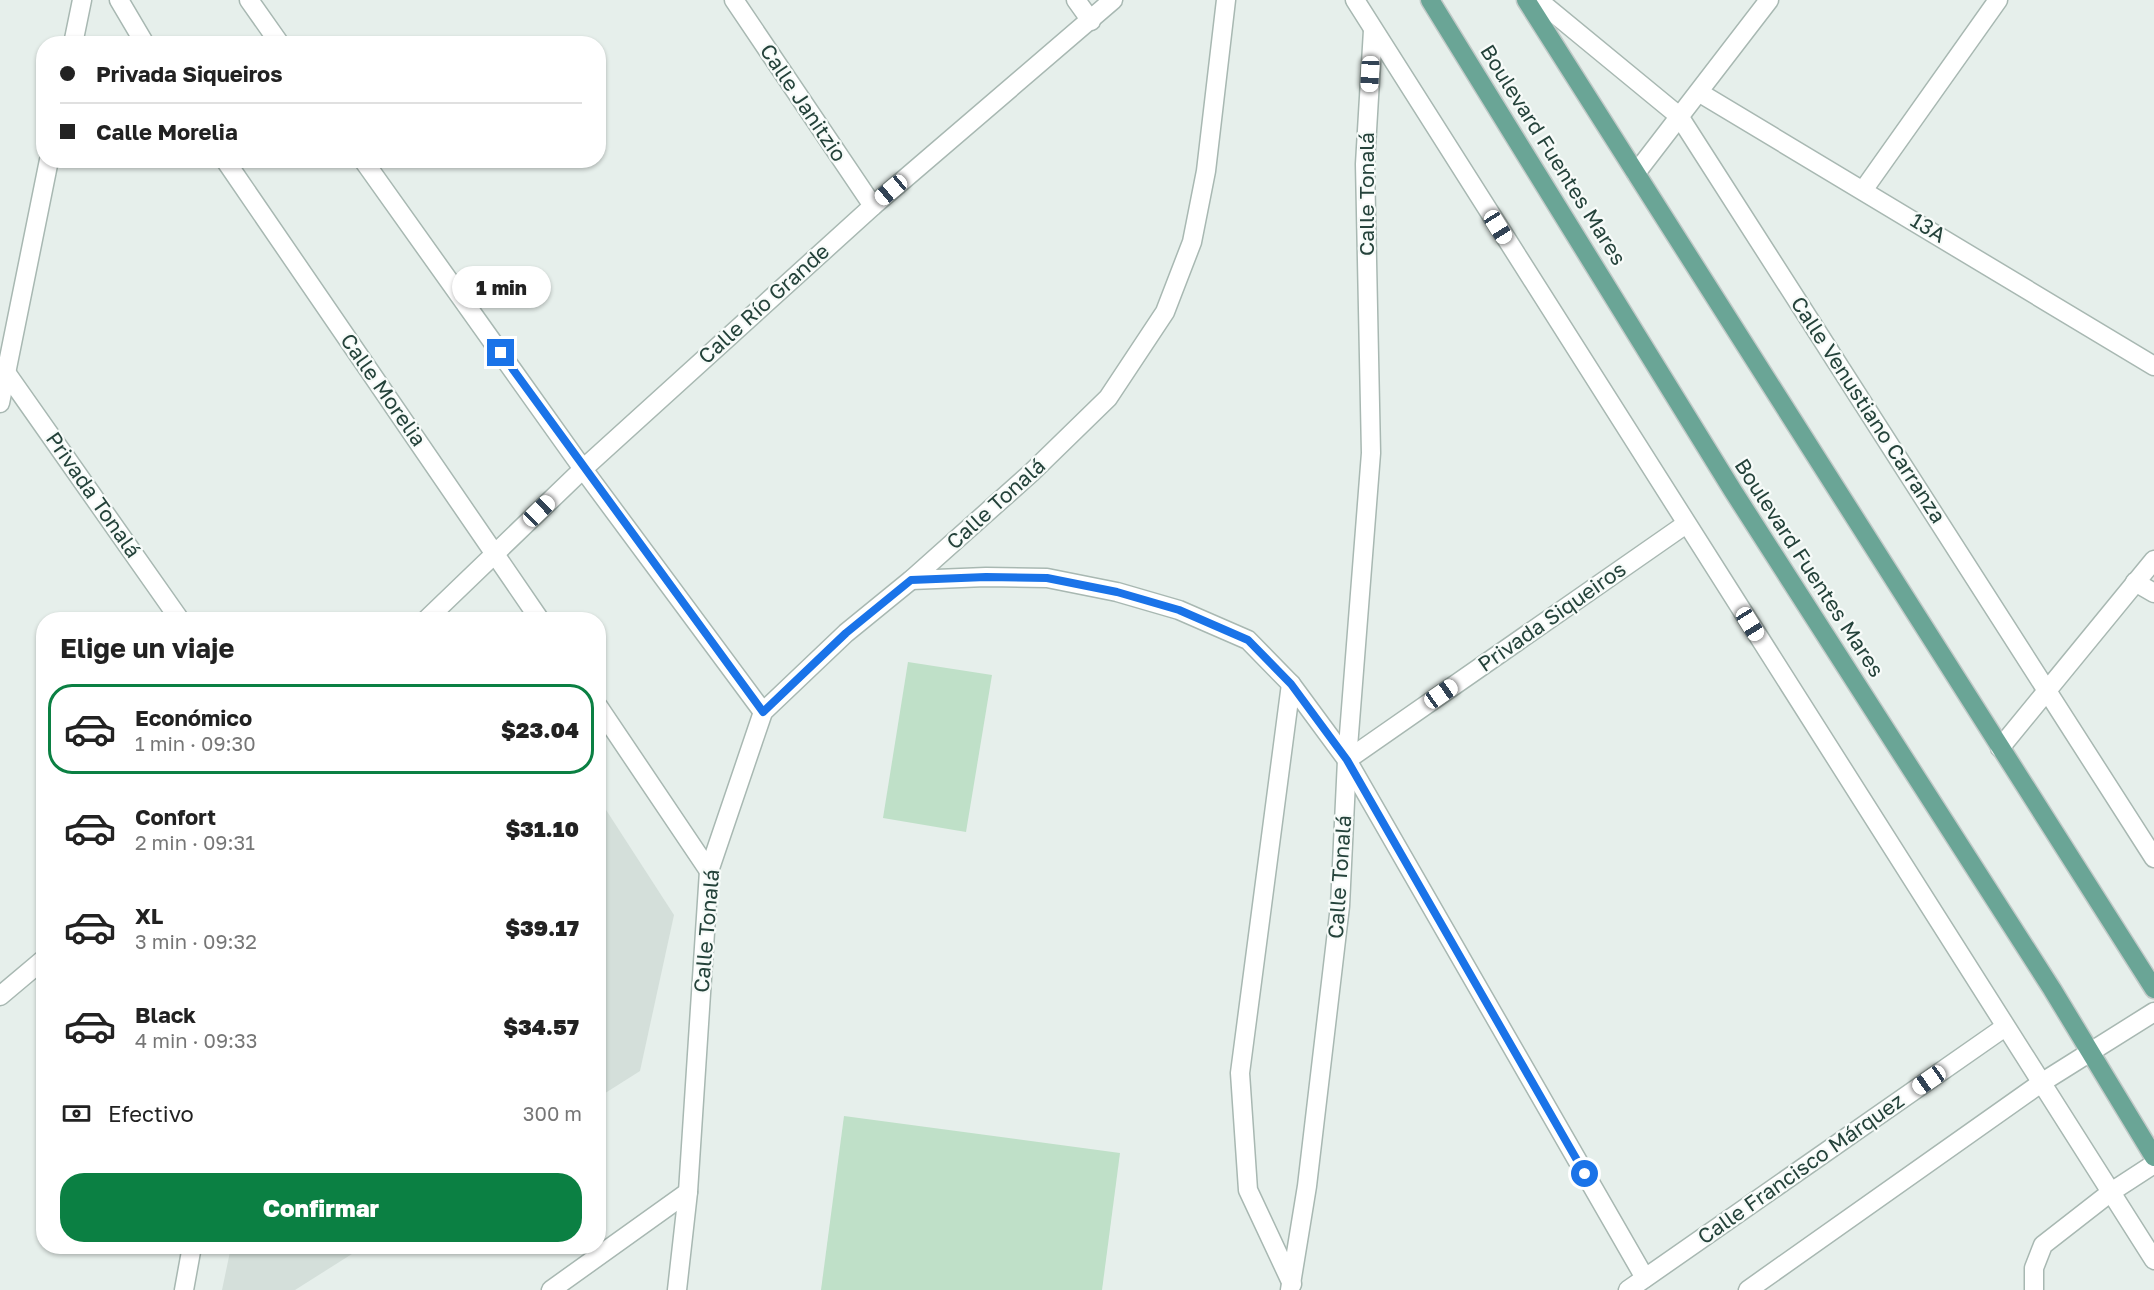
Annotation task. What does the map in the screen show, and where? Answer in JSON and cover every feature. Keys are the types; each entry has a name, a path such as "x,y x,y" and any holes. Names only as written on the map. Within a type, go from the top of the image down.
{"main road":[{"name":"Boulevard Fuentes Mares","path":"1430,0 1732,491 2091,1051 2154,1157"},
{"path":"1526,0 2154,989"}],"street":[{"path":"75,36 82,0"},
{"path":"119,0 140,36"},
{"path":"249,0 274,36"},
{"name":"Calle Janitzio","path":"734,0 873,206"},
{"path":"1077,0 1090,21"},
{"name":"Calle Río Grande","path":"434,612 583,469 873,206 1113,0"},
{"name":"Calle Tonalá","path":"677,1290 688,1192 710,871 763,712 846,633 911,580 1031,473 1108,398 1165,312 1192,242 1206,171 1226,0"},
{"path":"1355,0 2154,1260"},
{"name":"Calle Venustiano Carranza","path":"1538,0 1679,116 2154,858"},
{"path":"1636,173 1679,116 1700,93 1769,0"},
{"path":"1864,189 1998,0"},
{"name":"Calle Tonalá","path":"1292,1288 1307,1186 1340,906 1347,760 1371,453 1365,164 1373,30"},
{"name":"13A","path":"1700,93 1864,189 2154,366"},
{"path":"0,403 47,168"},
{"name":"Calle Morelia","path":"230,168 535,612"},
{"path":"369,168 583,469 763,712"},
{"name":"Privada Tonalá","path":"5,371 174,612"},
{"name":"Privada Siqueiros","path":"1347,760 1686,524"},
{"path":"2000,748 2154,560"},
{"path":"911,580 986,577 1047,578 1117,592 1179,610 1248,640 1291,684 1347,760 1645,1278"},
{"path":"2135,582 2154,593"},
{"path":"1291,684 1240,1073 1248,1190 1292,1288"},
{"path":"606,718 710,871"},
{"path":"0,996 36,966"},
{"path":"1748,1290 2041,1083 2154,1012"},
{"name":"Calle Francisco Márquez","path":"1628,1290 2005,1027"},
{"path":"2034,1290 2034,1269 2043,1245 2111,1192 2154,1164"},
{"path":"606,1251 688,1192"},
{"path":"184,1290 191,1254"},
{"path":"551,1290 601,1254"}],"shaded area":[{"path":"606,810 674,915 640,1071 606,1093"},
{"path":"229,1254 352,1254 295,1290 222,1290"}],"green space":[{"path":"908,662 992,675 966,832 883,818"},
{"path":"844,1116 1120,1153 1102,1290 821,1290"}],"route":[{"path":"501,353 583,469 763,712 846,633 911,580 986,577 1047,578 1117,592 1179,610 1248,640 1291,684 1347,760 1585,1174"}]}
